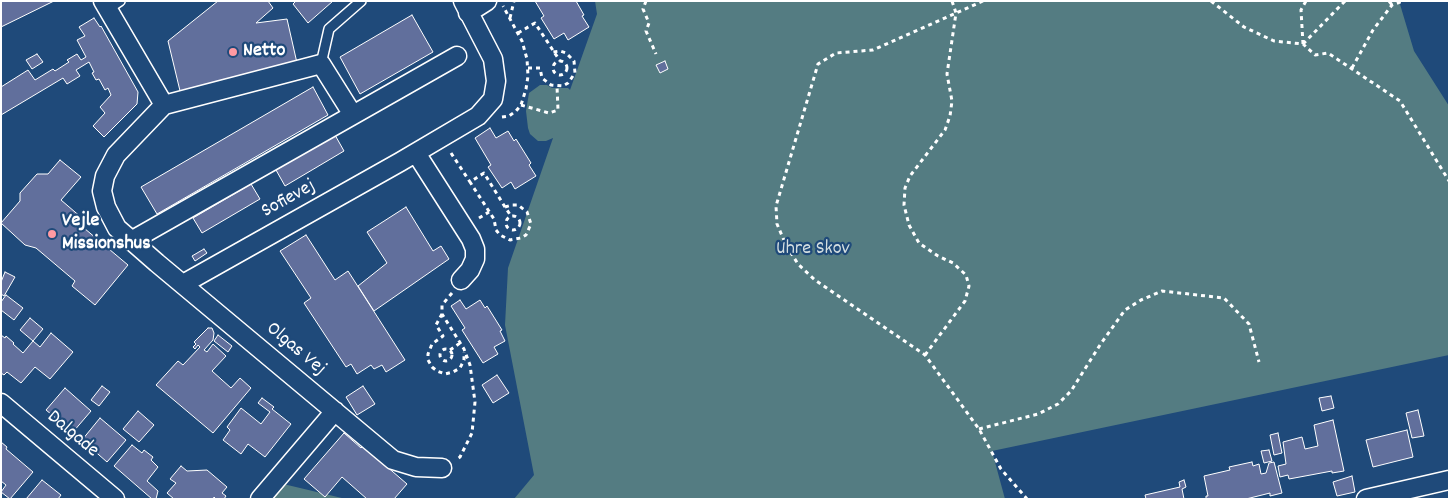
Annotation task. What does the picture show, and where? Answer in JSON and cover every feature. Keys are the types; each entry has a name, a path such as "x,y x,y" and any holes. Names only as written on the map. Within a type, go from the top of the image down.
{"street":[{"name":"Sofievej","path":"182,284 416,153 478,116 493,99 496,81 493,59 466,7 487,1"},
{"path":"110,4 164,105 321,64 352,115"},
{"path":"131,240 457,56"},
{"name":"Olgas Vej","path":"164,105 116,155 105,176 102,191 106,207 117,228 393,460 416,467 442,468"},
{"path":"416,153 471,239 475,250 475,259 470,270 461,280"},
{"name":"Dalgade","path":"1,403 115,499"},
{"path":"260,499 335,411"},
{"path":"1366,499 1449,480"}],"lane":[{"path":"321,64 329,29 361,1"}],"path":[{"path":"500,1 518,33 524,48 528,68 540,68 542,78 546,82 563,86 572,79 575,67 574,62 566,53 560,51 553,52"},
{"path":"510,19 514,1"},
{"path":"646,1 643,9 649,23 646,31 656,54"},
{"path":"925,355 965,301 969,286 966,275 953,263 938,256 919,243 909,225 904,205 905,188 910,176 944,130 950,116 952,101 948,74 956,13 952,1"},
{"path":"1211,1 1244,26 1274,41 1303,44 1315,55 1328,53 1400,101 1449,181"},
{"path":"1303,44 1301,10 1306,1"},
{"path":"1303,44 1346,1"},
{"path":"1389,1 1392,6"},
{"path":"1352,68 1373,30 1392,6 1403,1"},
{"path":"981,2 873,50 836,53 818,64 776,206 777,224 786,245 804,270 814,280 925,355 980,429 1001,469 1027,499"},
{"path":"518,33 535,23 553,52 560,61 566,63 565,74 560,75 556,74 553,69 554,64 560,61"},
{"path":"521,104 549,113 558,110 557,86"},
{"path":"441,138 494,219 496,230 500,235 510,240 526,235 530,224 528,212 518,205 505,207"},
{"path":"470,182 484,173 511,216 518,218 519,225 517,228 512,229 507,225 508,219 511,216"},
{"path":"461,280 442,305 442,314 436,325 443,336 432,344 428,360 437,371 445,374 453,372 460,368 464,360 464,349"},
{"path":"980,429 1038,414 1058,404 1072,391 1100,345 1125,310 1141,300 1162,291 1224,298 1249,324 1259,362"},
{"path":"442,314 464,349 470,365 475,402 472,433 460,457 442,468"},
{"path":"450,350 460,343"}],"green space":[{"name":"Uhre Skov","path":"595,1 1399,1 1414,51 1449,106 1449,355 992,451 1005,499 514,499 534,475 505,325 508,268 553,138 546,141 538,141 530,134 526,111 529,93 540,85 547,85 552,88 568,88 570,90 597,14"},
{"path":"275,482 346,499 261,499"}],"building":[{"path":"1,1 54,1 1,27"},
{"name":"Netto","path":"218,1 268,1 273,8 256,23 287,19 297,63 181,95 168,41"},
{"path":"296,1 333,1 308,23 293,4"},
{"path":"535,1 576,1 589,27 568,40 564,33 554,39 541,18 544,16"},
{"path":"412,15 433,52 360,94 340,57"},
{"path":"94,18 101,26 138,92 137,104 104,137 93,126 105,113 100,107 111,95 108,88 105,90 99,79 96,80 89,62 76,70 80,76 67,84 63,78 1,115 1,87 28,70 35,80 53,69 55,71 77,54 81,60 86,57 77,40 85,36 79,27"},
{"path":"37,54 43,62 32,69 26,60"},
{"path":"665,61 668,69 660,73 656,65"},
{"path":"313,87 328,115 157,214 141,187"},
{"path":"490,128 496,138 508,131 514,141 516,139 531,163 529,165 536,176 515,189 511,182 502,188 488,167 491,165 475,138"},
{"path":"335,135 344,151 285,186 276,170"},
{"name":"Vejle Missionshus","path":"60,160 81,177 61,200 82,218 78,223 128,265 95,305 72,286 75,281 36,248 25,245 1,223 20,201 20,193 37,174 48,174"},
{"path":"251,184 260,199 202,233 193,218"},
{"path":"406,207 433,251 441,246 449,259 374,311 358,286 387,263 367,232"},
{"path":"306,235 335,280 348,271 405,360 386,372 382,365 374,369 371,365 357,374 351,364 346,367 304,303 311,298 280,251"},
{"path":"204,249 207,253 195,261 192,256"},
{"path":"5,272 15,277 4,296 1,294 1,282"},
{"path":"6,295 23,308 14,320 1,310 1,302"},
{"path":"460,300 466,309 480,300 485,308 487,306 502,330 500,331 505,341 494,347 498,354 483,363 462,330 465,328 451,306"},
{"path":"30,318 43,329 33,341 20,330"},
{"path":"208,328 212,328 214,333 213,340 204,350 207,352 213,344 226,356 212,371 231,388 240,378 251,388 213,433 156,385 178,361 183,365 200,347 198,345 195,349 193,347 196,344 194,342"},
{"path":"51,333 73,352 50,379 35,367 21,383 7,372 4,375 1,373 1,335 5,338 6,336 23,353 33,341 40,347"},
{"path":"218,335 232,346 228,352 214,341"},
{"path":"497,375 509,393 493,403 482,385"},
{"path":"102,386 110,392 99,406 91,400"},
{"path":"363,386 375,404 357,415 346,397"},
{"path":"65,388 91,411 73,432 46,410"},
{"path":"1331,396 1334,408 1322,411 1319,398"},
{"path":"262,398 274,407 272,409 291,424 265,457 248,444 241,454 223,440 230,430 227,427 241,408 261,424 270,412 258,403"},
{"path":"1418,410 1424,436 1412,438 1406,413"},
{"path":"138,411 154,425 139,442 123,429"},
{"path":"100,418 126,440 107,462 82,440"},
{"path":"1333,420 1344,471 1332,473 1332,471 1289,479 1288,475 1280,477 1278,466 1286,464 1283,442 1302,437 1305,449 1318,446 1314,425"},
{"path":"1407,430 1413,457 1373,467 1366,440"},
{"path":"344,433 361,448 363,446 407,484 394,499 367,499 342,477 325,497 304,479"},
{"path":"1278,433 1282,453 1274,455 1270,435"},
{"path":"1,442 7,447 6,449 33,472 10,499 1,492 6,485 1,481"},
{"path":"132,445 142,453 144,450 153,457 151,460 158,467 147,481 158,491 156,499 152,499 114,466"},
{"path":"1269,450 1272,461 1264,463 1261,451"},
{"path":"1252,462 1253,466 1259,464 1261,474 1266,473 1269,463 1274,462 1282,493 1270,496 1270,493 1246,499 1206,499 1206,496 1208,496 1204,476 1230,470 1229,467"},
{"path":"181,466 187,471 207,470 227,487 222,493 226,496 224,499 216,499 214,497 213,499 174,499 167,493 176,483 170,479"},
{"path":"1352,476 1355,492 1337,496 1333,482"},
{"path":"42,480 61,495 58,499 26,499"},
{"path":"1184,480 1186,487 1182,489 1184,499 1146,499 1145,495 1180,487 1179,482"}],"place":[{"name":"Netto","path":"233,52"},
{"name":"Vejle Missionshus","path":"52,234"}]}
